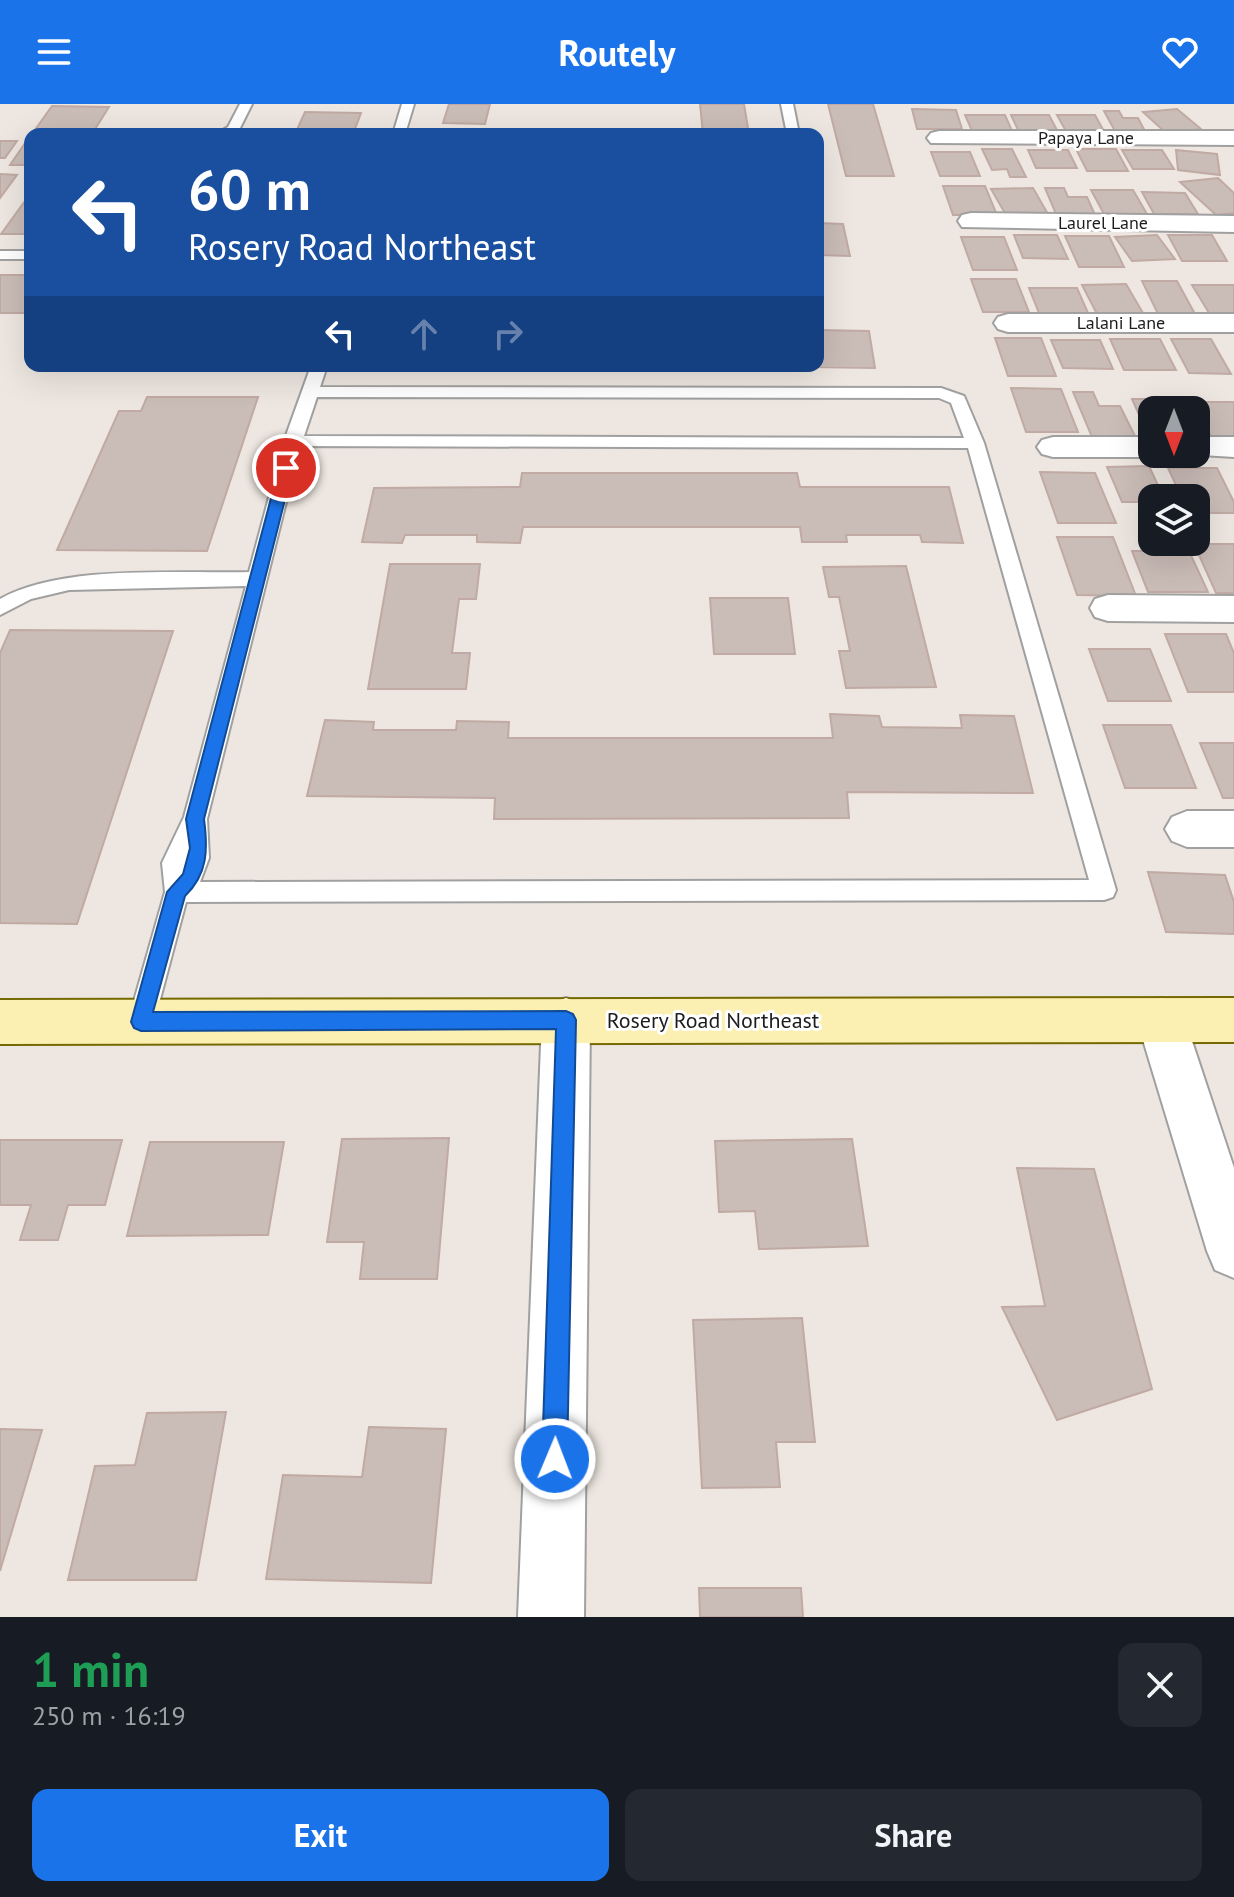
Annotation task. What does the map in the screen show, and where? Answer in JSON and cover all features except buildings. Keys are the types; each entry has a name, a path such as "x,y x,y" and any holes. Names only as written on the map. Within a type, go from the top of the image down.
{"street":[{"path":"1204,115 1226,138 1234,162"},
{"name":"Papaya Lane","path":"939,138 1226,138"},
{"name":"Laurel Lane","path":"971,221 1234,224"},
{"name":"Lalani Lane","path":"1008,323 1234,323"},
{"path":"1053,447 1138,447"},
{"path":"1210,447 1234,447"},
{"path":"1108,608 1234,609"},
{"path":"1187,829 1234,829"},
{"path":"551,1617 566,1020"},
{"path":"1161,1020 1234,1251"},
{"name":"Rosery Road Northeast","path":"0,1022 1234,1020"}],"lane":[{"path":"234,128 246,104"},
{"path":"401,128 408,104"},
{"path":"787,104 792,128"},
{"path":"0,255 24,255"},
{"path":"141,1022 177,892 191,878 197,857 199,848 195,819 293,441 317,372"},
{"path":"177,892 1104,890 975,443 958,400 941,393 311,392"},
{"path":"293,441 975,443"},
{"path":"0,608 25,594 69,583 258,579"}],"route":[{"path":"286,468 195,819 199,848 195,866 191,878 177,892 141,1022 566,1020 555,1459"}]}
